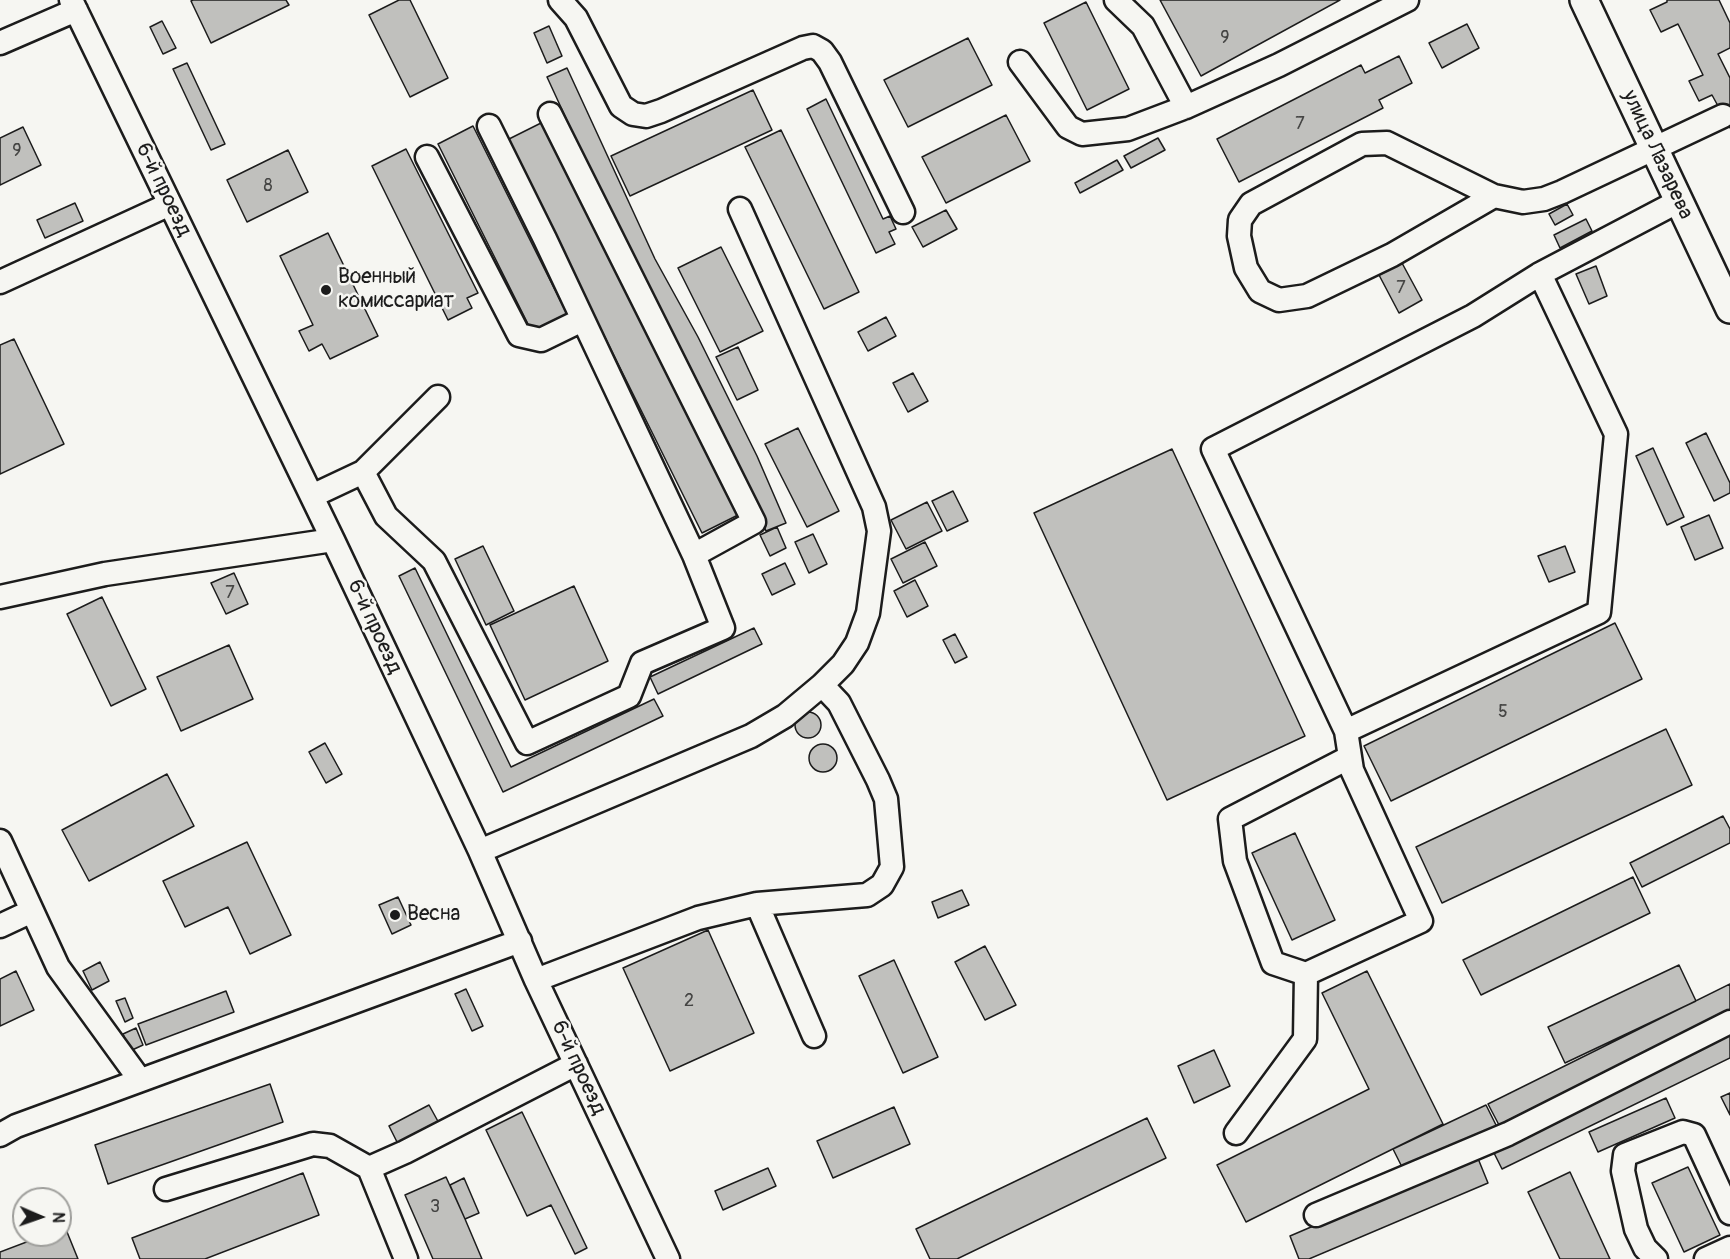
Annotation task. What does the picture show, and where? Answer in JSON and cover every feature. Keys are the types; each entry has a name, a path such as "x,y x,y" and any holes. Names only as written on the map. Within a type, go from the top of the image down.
{"main road":[{"name":"улица Лазарева","path":"1584,0 1730,309"}],"street":[{"path":"560,0 576,18 621,106 633,114 646,116 661,111 803,48 813,46 822,51 830,62 903,212"},
{"path":"1116,0 1143,26 1186,106"},
{"path":"1020,62 1068,127 1082,134 1128,129 1279,65 1407,0"},
{"path":"0,42 73,5"},
{"name":"6-й проезд","path":"73,5 333,540 480,851 536,980 668,1259"},
{"path":"550,114 754,522 694,555"},
{"path":"1494,196 1392,255 1307,296 1279,300 1260,291 1246,268 1239,236 1240,220 1251,204 1362,144 1387,143 1494,196 1523,202 1544,199 1723,116"},
{"path":"363,472 386,516 434,561 527,743 629,696 642,663 723,628 694,555 489,126"},
{"path":"427,157 519,335 541,340 582,320"},
{"path":"1350,758 1230,819 1235,861 1273,963 1306,974 1421,921 1352,770 1347,731 1213,449 1473,316 1540,274 1679,201"},
{"path":"0,282 170,204"},
{"path":"480,851 751,736 785,716 822,685 843,664 857,643 868,613 879,531 874,507 741,209"},
{"path":"1347,731 1599,612 1616,434 1540,274"},
{"path":"312,496 363,472 438,397"},
{"path":"0,597 105,574 333,540"},
{"path":"536,980 698,918 757,904 867,895 882,885 892,867 886,799 839,703 822,685"},
{"path":"0,841 58,967 140,1080"},
{"path":"757,904 814,1036"},
{"path":"0,926 32,911"},
{"path":"0,1135 16,1126 520,941"},
{"path":"1236,1133 1305,1039 1306,974"},
{"path":"1316,1215 1508,1134 1730,1022"},
{"path":"369,1168 405,1152 576,1064"},
{"path":"1656,1259 1646,1248 1636,1229 1623,1171 1625,1155 1683,1132 1694,1135 1730,1213"},
{"path":"165,1190 313,1144 330,1146 369,1168 406,1259"},
{"path":"1706,1259 1730,1248"}],"building":[{"path":"286,0 289,5 211,43 191,1"},
{"path":"399,0 410,0 448,78 410,97 369,15"},
{"path":"1160,0 1340,0 1201,76"},
{"path":"1667,0 1719,0 1730,23 1730,48 1718,54 1730,78 1730,128 1712,95 1699,101 1689,81 1703,75 1678,24 1661,32 1650,10"},
{"path":"1086,2 1129,89 1087,110 1044,23"},
{"path":"162,21 176,48 163,54 150,27"},
{"path":"1467,24 1479,48 1442,68 1429,43"},
{"path":"549,26 562,56 547,63 534,33"},
{"path":"968,38 992,85 908,127 884,80"},
{"path":"1399,56 1412,83 1379,100 1383,108 1239,182 1217,139 1361,65 1365,73"},
{"path":"187,63 225,144 211,150 173,69"},
{"path":"567,68 655,259 698,337 757,456 786,523 766,531 739,465 680,347 635,268 547,77"},
{"path":"753,90 772,130 630,196 611,156"},
{"path":"826,99 883,219 890,216 896,229 889,232 895,244 876,253 807,109"},
{"path":"1006,115 1030,161 946,203 922,157"},
{"path":"545,121 740,514 702,533 507,140"},
{"path":"473,126 567,314 532,332 438,144"},
{"path":"23,127 41,165 0,185 0,138"},
{"path":"781,130 859,292 824,309 745,147"},
{"path":"1158,138 1165,150 1131,168 1124,156"},
{"path":"406,149 478,293 467,298 472,308 448,320 372,166"},
{"path":"288,150 308,192 247,222 227,180"},
{"path":"1117,160 1123,170 1080,193 1075,183"},
{"path":"75,203 83,221 45,238 37,220"},
{"path":"1567,204 1573,215 1555,225 1549,214"},
{"path":"946,210 957,229 923,247 912,227"},
{"path":"1586,219 1592,231 1560,248 1554,235"},
{"name":"Военный комиссариат","path":"328,233 378,336 330,359 322,344 309,351 299,331 313,325 280,256"},
{"path":"721,247 763,331 720,352 678,268"},
{"path":"1402,263 1422,300 1399,313 1379,275"},
{"path":"1596,266 1607,296 1589,304 1576,274"},
{"path":"886,317 896,336 868,351 858,332"},
{"path":"14,339 64,444 0,474 0,345"},
{"path":"738,347 758,390 737,400 716,357"},
{"path":"913,373 928,401 908,412 893,383"},
{"path":"798,428 839,511 807,527 765,444"},
{"path":"1706,433 1730,483 1730,493 1714,501 1686,443"},
{"path":"1653,448 1684,517 1667,525 1636,456"},
{"path":"1172,449 1305,736 1167,800 1034,513"},
{"path":"953,491 968,521 947,531 932,501"},
{"path":"927,502 942,531 906,549 891,520"},
{"path":"1709,515 1723,548 1695,560 1681,527"},
{"path":"777,527 786,548 770,556 760,535"},
{"path":"813,534 827,564 809,573 795,542"},
{"path":"925,542 937,566 903,583 891,559"},
{"path":"483,546 514,611 486,625 455,559"},
{"path":"1565,546 1575,572 1549,582 1538,556"},
{"path":"785,563 795,584 772,595 762,574"},
{"path":"415,568 511,767 654,699 663,716 503,792 399,576"},
{"path":"234,573 248,604 226,614 211,583"},
{"path":"915,580 928,606 907,617 894,591"},
{"path":"574,586 608,661 525,700 490,625"},
{"path":"102,597 146,689 111,706 67,614"},
{"path":"1615,623 1642,679 1391,801 1364,746"},
{"path":"754,628 762,644 658,694 650,677"},
{"path":"955,634 967,657 955,663 943,640"},
{"path":"229,645 253,699 181,731 157,677"},
{"path":"808,712 818,715 821,725 818,735 808,738 798,735 795,725 798,715"},
{"path":"1666,729 1692,785 1442,903 1416,847"},
{"path":"325,743 342,774 326,783 309,752"},
{"path":"823,744 833,748 837,758 833,768 823,772 813,768 809,758 813,748"},
{"path":"167,774 194,826 89,881 62,830"},
{"path":"1723,816 1730,829 1730,843 1642,887 1630,863"},
{"path":"1295,833 1335,920 1292,940 1252,853"},
{"path":"247,842 291,935 250,954 228,907 185,927 163,881"},
{"path":"1633,877 1650,913 1481,995 1463,960"},
{"path":"962,890 969,905 938,918 932,902"},
{"name":"Весна","path":"398,897 411,925 392,934 379,905"},
{"path":"708,930 754,1033 670,1071 623,968"},
{"path":"985,946 1016,1005 985,1020 955,962"},
{"path":"894,960 938,1057 903,1073 859,976"},
{"path":"100,962 109,981 92,990 83,971"},
{"path":"1679,965 1696,1001 1565,1063 1548,1027"},
{"path":"16,971 34,1010 0,1026 0,979"},
{"path":"1367,971 1443,1124 1246,1222 1217,1165 1369,1089 1322,993"},
{"path":"1730,984 1730,1010 1499,1125 1488,1104"},
{"path":"466,989 483,1026 472,1031 455,994"},
{"path":"226,991 234,1012 146,1045 138,1024"},
{"path":"125,998 133,1018 125,1022 116,1001"},
{"path":"136,1028 143,1045 130,1051 123,1034"},
{"path":"1730,1033 1730,1058 1502,1169 1492,1149"},
{"path":"1214,1050 1230,1086 1194,1103 1178,1066"},
{"path":"270,1084 283,1122 108,1184 95,1145"},
{"path":"1730,1093 1730,1115 1721,1097"},
{"path":"1666,1098 1675,1118 1598,1152 1589,1132"},
{"path":"429,1105 440,1125 399,1146 389,1126"},
{"path":"1486,1105 1497,1127 1404,1171 1393,1149"},
{"path":"894,1107 910,1144 833,1178 817,1141"},
{"path":"522,1112 587,1248 575,1254 551,1205 527,1216 486,1130"},
{"path":"1147,1118 1166,1158 957,1259 930,1259 916,1229"},
{"path":"1477,1156 1488,1183 1309,1259 1299,1259 1290,1236"},
{"path":"1688,1167 1720,1235 1684,1252 1652,1183"},
{"path":"768,1168 776,1186 723,1210 715,1191"},
{"path":"1570,1172 1610,1259 1560,1259 1528,1192"},
{"path":"303,1173 319,1215 205,1259 140,1259 132,1238"},
{"path":"446,1177 482,1259 433,1259 405,1195"},
{"path":"464,1178 479,1213 465,1219 450,1185"},
{"path":"72,1244 78,1259 0,1259 0,1252 13,1247 72,1247"}],"place":[{"name":"Военный комиссариат","path":"326,290"},
{"name":"Весна","path":"395,915"}]}
